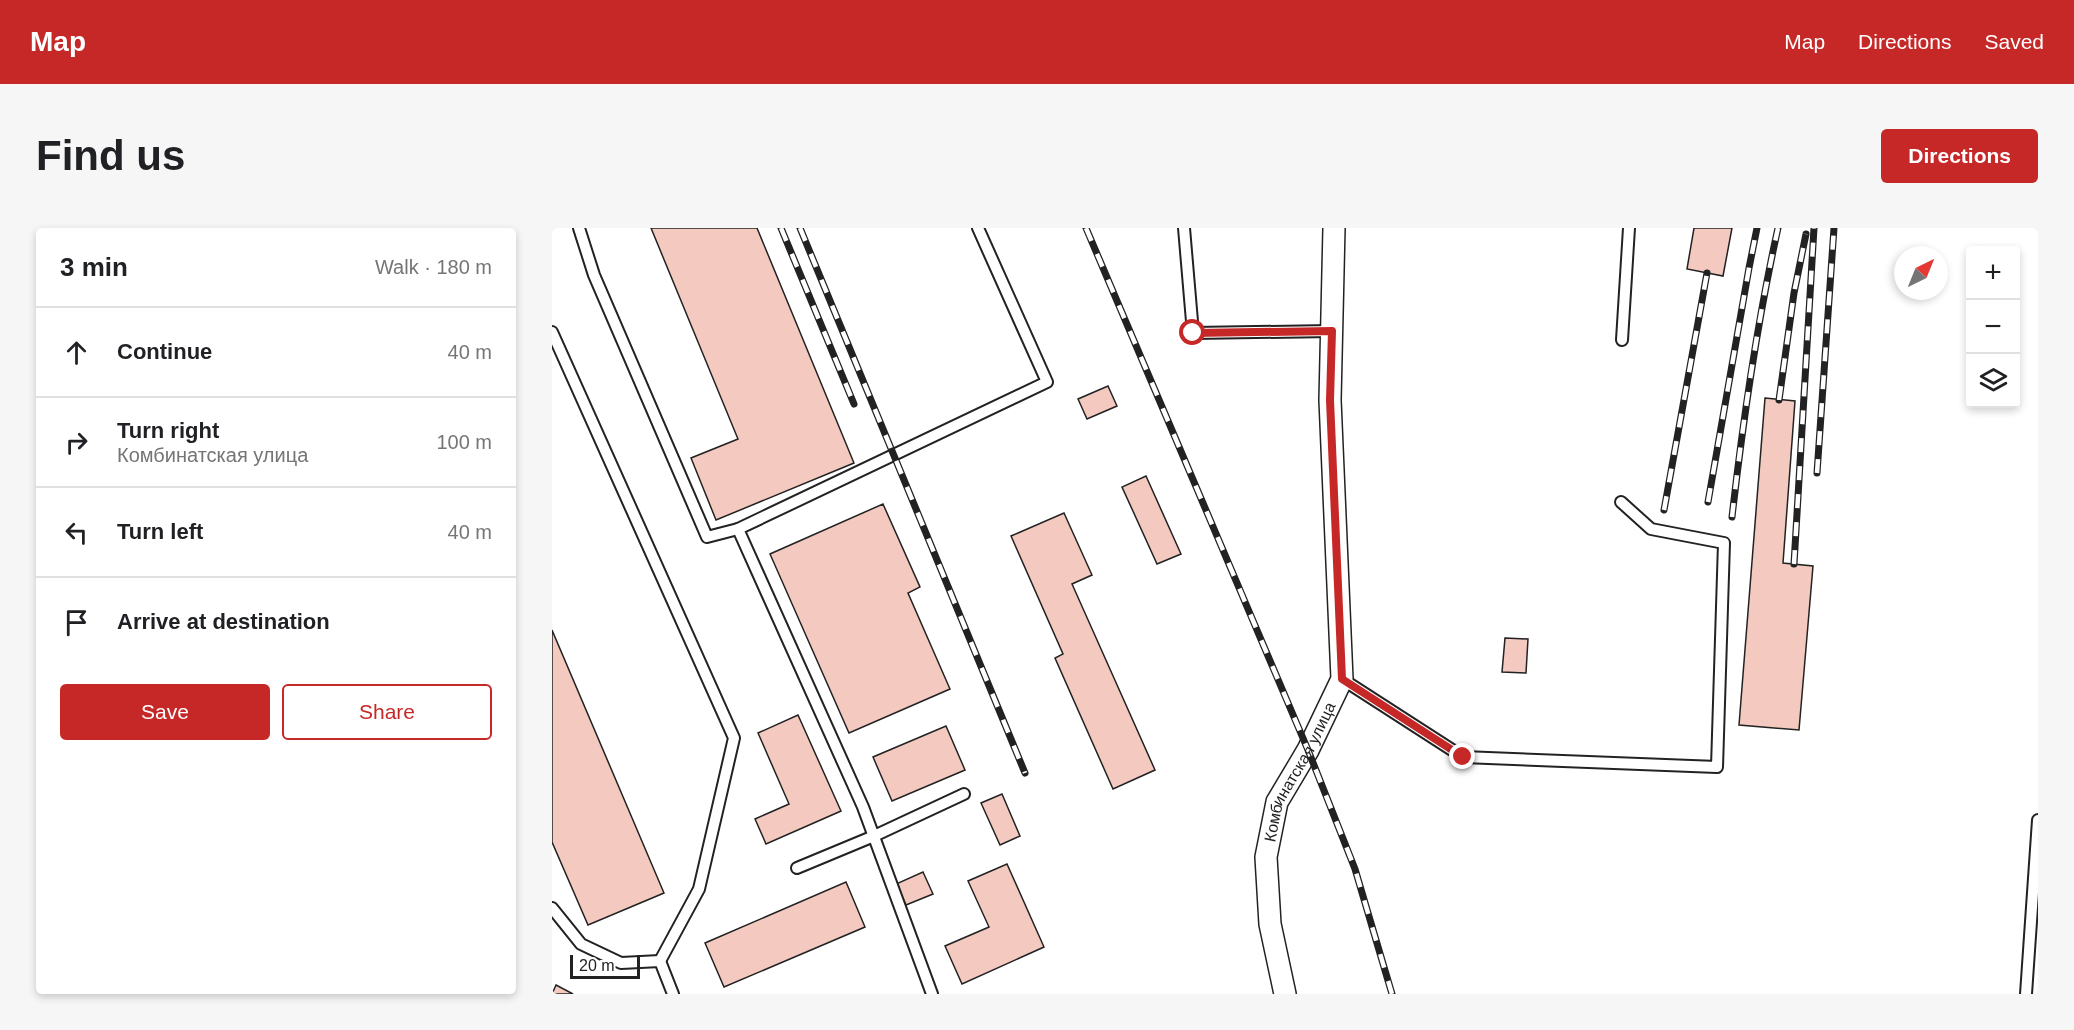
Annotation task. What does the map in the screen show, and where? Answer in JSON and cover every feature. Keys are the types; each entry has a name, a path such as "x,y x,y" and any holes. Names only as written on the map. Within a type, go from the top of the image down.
{"street":[{"name":"Комбинатская улица","path":"1285,994 1270,924 1266,857 1277,802 1308,750 1342,679 1330,400 1334,228"}],"lane":[{"path":"579,228 594,275 707,537 738,529 1047,382 978,228"},
{"path":"1184,228 1193,333 1332,331"},
{"path":"1622,340 1629,228"},
{"path":"552,332 734,738 699,889 660,961 673,994"},
{"path":"1342,679 1463,757 1717,767 1724,543 1651,529 1621,502"},
{"path":"738,529 863,807 932,994"},
{"path":"797,868 874,836 964,794"},
{"path":"2026,994 2038,820"},
{"path":"552,908 581,944 601,954 621,963 660,961"}],"building":[{"path":"651,228 757,228 854,463 716,520 691,458 738,439"},
{"path":"1694,228 1732,228 1723,276 1687,269"},
{"path":"1108,386 1117,406 1087,419 1078,399"},
{"path":"1765,398 1795,401 1783,563 1813,566 1799,730 1739,725"},
{"path":"1146,476 1181,554 1157,564 1122,487"},
{"path":"883,504 920,587 908,593 950,689 849,733 770,554"},
{"path":"1064,513 1092,575 1072,584 1155,770 1113,789 1055,658 1063,654 1011,536"},
{"path":"552,630 664,893 588,925 552,842"},
{"path":"1505,638 1528,639 1526,673 1502,672"},
{"path":"798,715 841,811 766,844 755,819 789,804 758,733"},
{"path":"946,726 965,770 892,801 873,757"},
{"path":"1002,794 1020,836 1000,845 981,803"},
{"path":"1007,864 1044,947 962,984 945,946 989,927 968,881"},
{"path":"923,872 933,894 906,905 896,884"},
{"path":"846,882 865,927 724,987 705,943"},
{"path":"556,985 573,994 552,994"}],"railway":[{"path":"781,228 854,404"},
{"path":"800,228 1025,773"},
{"path":"1086,228 1308,750 1355,869 1392,994"},
{"path":"1708,502 1757,228"},
{"path":"1732,517 1751,372 1778,228"},
{"path":"1794,564 1814,228"},
{"path":"1817,473 1834,228"},
{"path":"1779,400 1794,293 1806,234"},
{"path":"1664,510 1707,273"}],"route":[{"path":"1193,333 1332,331 1330,400 1342,679 1463,757"}]}
